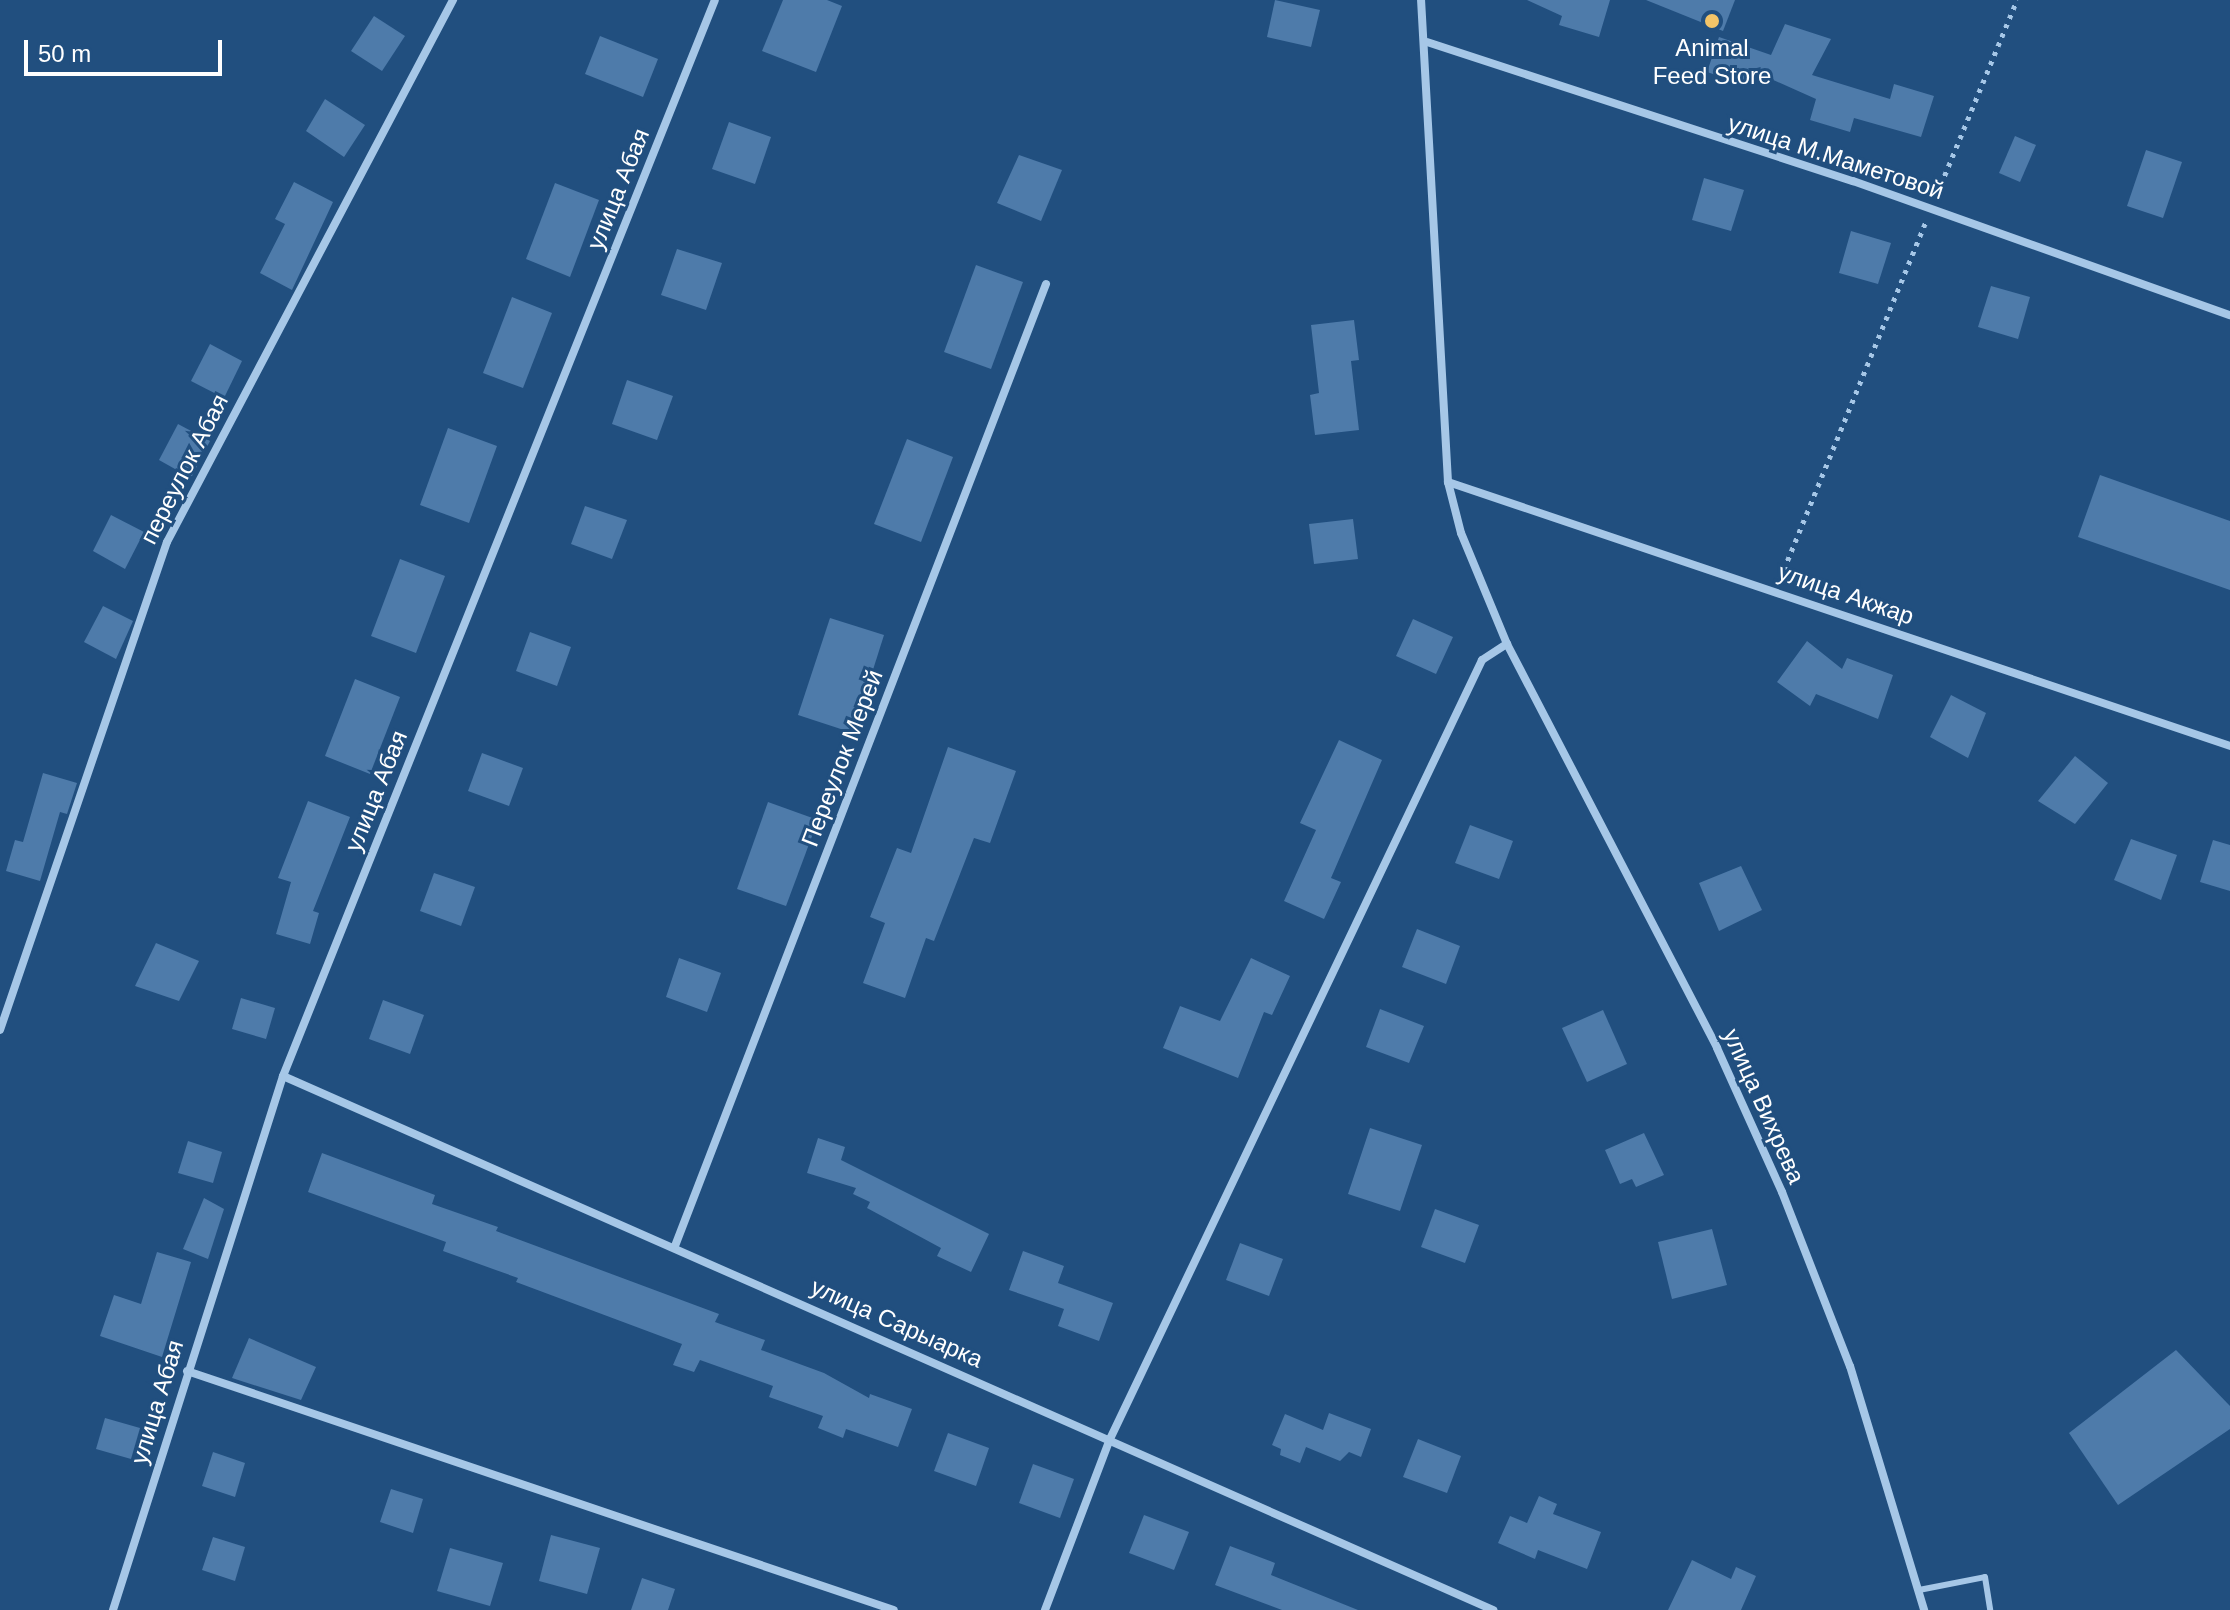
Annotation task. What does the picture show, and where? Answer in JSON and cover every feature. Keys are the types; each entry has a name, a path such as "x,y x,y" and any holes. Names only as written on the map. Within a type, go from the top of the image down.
{"street":[{"name":"переулок Абая","path":"0,1030 167,542 453,0"},
{"name":"улица Абая","path":"113,1610 283,1076 715,0"},
{"name":"улица Вихрева","path":"1421,0 1427,42 1448,482 1461,533 1507,644 1717,1048 1782,1192 1850,1366 1924,1610"},
{"name":"улица М.Маметовой","path":"1427,42 1931,209 2230,315"},
{"name":"Переулок Мерей","path":"675,1246 1046,284"},
{"name":"улица Акжар","path":"1448,482 2230,746"},
{"path":"1045,1610 1110,1439 1482,660 1507,644"},
{"name":"улица Сарыарка","path":"283,1076 675,1246 1493,1610"},
{"path":"187,1371 894,1610"}],"lane":[{"path":"1919,1590 1985,1577 1990,1610"}],"path":[{"path":"1775,591 2017,0"}],"building":[{"path":"783,0 827,0 842,6 816,72 762,51"},
{"path":"1275,0 1320,10 1311,47 1267,37"},
{"path":"1527,0 1610,0 1599,37 1559,25 1562,16"},
{"name":"Animal Feed Store","path":"1646,0 1735,0 1723,31"},
{"path":"374,16 405,36 382,71 351,51"},
{"path":"1785,24 1831,39 1812,75 1890,99 1894,84 1934,96 1921,137 1854,118 1850,132 1810,120 1816,99 1751,70 1746,85 1707,72 1719,37 1771,55"},
{"path":"600,36 658,59 643,97 585,74"},
{"path":"325,99 365,125 344,157 306,131"},
{"path":"729,122 771,137 755,184 712,169"},
{"path":"2015,136 2036,145 2020,182 1999,173"},
{"path":"2146,150 2182,162 2163,218 2127,206"},
{"path":"1019,155 1062,170 1041,221 997,203"},
{"path":"1704,178 1744,190 1731,231 1692,220"},
{"path":"294,182 333,202 292,290 260,273 285,224 275,219"},
{"path":"555,183 599,200 570,277 526,259"},
{"path":"1851,231 1891,243 1878,284 1839,273"},
{"path":"677,249 722,263 706,310 661,295"},
{"path":"976,265 1023,282 991,369 944,352"},
{"path":"1991,286 2030,297 2018,339 1978,327"},
{"path":"512,297 552,313 523,388 483,373"},
{"path":"1354,320 1359,360 1351,361 1359,430 1315,435 1310,395 1319,393 1311,325"},
{"path":"210,344 242,361 224,398 191,381"},
{"path":"627,380 673,396 657,440 612,424"},
{"path":"178,424 210,441 191,478 159,460"},
{"path":"448,428 497,446 469,523 420,505"},
{"path":"907,439 953,457 921,542 874,524"},
{"path":"2100,475 2230,521 2230,590 2078,537"},
{"path":"585,506 627,520 612,559 571,544"},
{"path":"111,515 144,532 125,569 93,551"},
{"path":"1353,519 1358,559 1314,564 1309,524"},
{"path":"400,559 445,576 416,653 371,636"},
{"path":"103,606 133,621 116,659 84,642"},
{"path":"830,618 884,635 853,733 798,715"},
{"path":"1413,619 1453,637 1436,674 1396,656"},
{"path":"530,632 571,647 557,686 516,671"},
{"path":"1807,641 1842,669 1847,658 1893,675 1878,719 1816,694 1810,706 1777,682"},
{"path":"355,679 400,697 370,774 325,756"},
{"path":"1951,695 1986,713 1968,758 1930,737"},
{"path":"1339,740 1382,760 1331,878 1341,882 1324,919 1284,901 1316,830 1300,823"},
{"path":"948,747 1016,771 990,843 974,838 934,941 926,938 905,998 863,983 885,923 870,917 897,848 911,853"},
{"path":"482,753 523,768 509,806 468,791"},
{"path":"2075,756 2108,783 2075,824 2038,801"},
{"path":"43,773 77,783 67,814 60,812 40,881 6,871 15,840 23,842"},
{"path":"308,801 350,817 313,911 319,913 310,944 276,934 291,882 278,878"},
{"path":"768,802 818,820 786,906 737,889"},
{"path":"1470,825 1513,841 1499,879 1455,863"},
{"path":"2131,839 2177,855 2161,900 2114,880"},
{"path":"2213,840 2230,845 2230,891 2200,882"},
{"path":"1741,866 1762,910 1719,931 1699,883"},
{"path":"434,873 475,887 461,926 420,911"},
{"path":"1417,929 1460,946 1446,984 1402,967"},
{"path":"156,943 199,961 179,1001 135,986"},
{"path":"679,958 721,973 707,1012 666,997"},
{"path":"1251,958 1290,976 1272,1015 1264,1012 1238,1078 1163,1048 1180,1006 1220,1021"},
{"path":"241,998 275,1008 266,1039 232,1029"},
{"path":"383,1000 424,1015 410,1054 369,1039"},
{"path":"1380,1009 1424,1026 1409,1063 1366,1047"},
{"path":"1603,1010 1627,1064 1587,1082 1562,1028"},
{"path":"1370,1128 1422,1145 1400,1211 1348,1194"},
{"path":"1644,1133 1664,1175 1636,1187 1632,1179 1620,1184 1605,1150"},
{"path":"818,1138 845,1147 841,1160 989,1234 971,1272 937,1256 941,1248 867,1208 870,1202 853,1194 856,1188 807,1173"},
{"path":"188,1141 222,1152 213,1183 178,1173"},
{"path":"322,1153 435,1195 432,1204 498,1227 496,1231 719,1314 715,1322 765,1340 761,1350 824,1373 869,1398 870,1394 912,1409 898,1447 846,1429 843,1438 818,1428 823,1416 769,1397 773,1386 700,1360 694,1372 673,1365 682,1344 516,1282 518,1278 443,1251 446,1242 308,1192"},
{"path":"204,1198 224,1209 208,1259 183,1249"},
{"path":"1435,1209 1479,1225 1465,1263 1421,1247"},
{"path":"1712,1229 1727,1285 1672,1299 1658,1242"},
{"path":"1240,1243 1283,1259 1269,1296 1226,1280"},
{"path":"1023,1251 1064,1266 1058,1283 1113,1303 1099,1341 1058,1326 1064,1309 1009,1290"},
{"path":"157,1252 191,1262 162,1357 100,1336 114,1295 141,1304"},
{"path":"249,1338 316,1367 301,1400 232,1378"},
{"path":"2176,1350 2230,1406 2230,1429 2118,1505 2069,1433"},
{"path":"1329,1413 1371,1429 1361,1457 1349,1452 1340,1461 1306,1447 1300,1463 1280,1455 1281,1449 1272,1445 1285,1414 1323,1430"},
{"path":"105,1418 140,1428 131,1459 96,1449"},
{"path":"948,1433 989,1448 976,1486 934,1471"},
{"path":"1418,1439 1461,1456 1447,1493 1403,1477"},
{"path":"213,1452 245,1463 235,1497 202,1486"},
{"path":"1033,1464 1074,1479 1060,1518 1019,1503"},
{"path":"391,1489 423,1499 413,1533 380,1522"},
{"path":"1539,1496 1557,1504 1553,1514 1601,1532 1587,1569 1538,1550 1535,1559 1498,1543 1510,1516 1527,1523"},
{"path":"1144,1515 1189,1532 1174,1570 1129,1553"},
{"path":"551,1535 600,1548 587,1594 539,1581"},
{"path":"213,1537 245,1547 235,1581 202,1570"},
{"path":"1230,1546 1275,1563 1271,1575 1358,1610 1282,1610 1215,1585"},
{"path":"450,1548 503,1563 490,1606 437,1591"},
{"path":"1692,1560 1731,1579 1736,1567 1756,1576 1741,1610 1668,1610"},
{"path":"642,1578 675,1589 668,1610 631,1610"}],"place":[{"name":"Animal Feed Store","path":"1712,21"}]}
